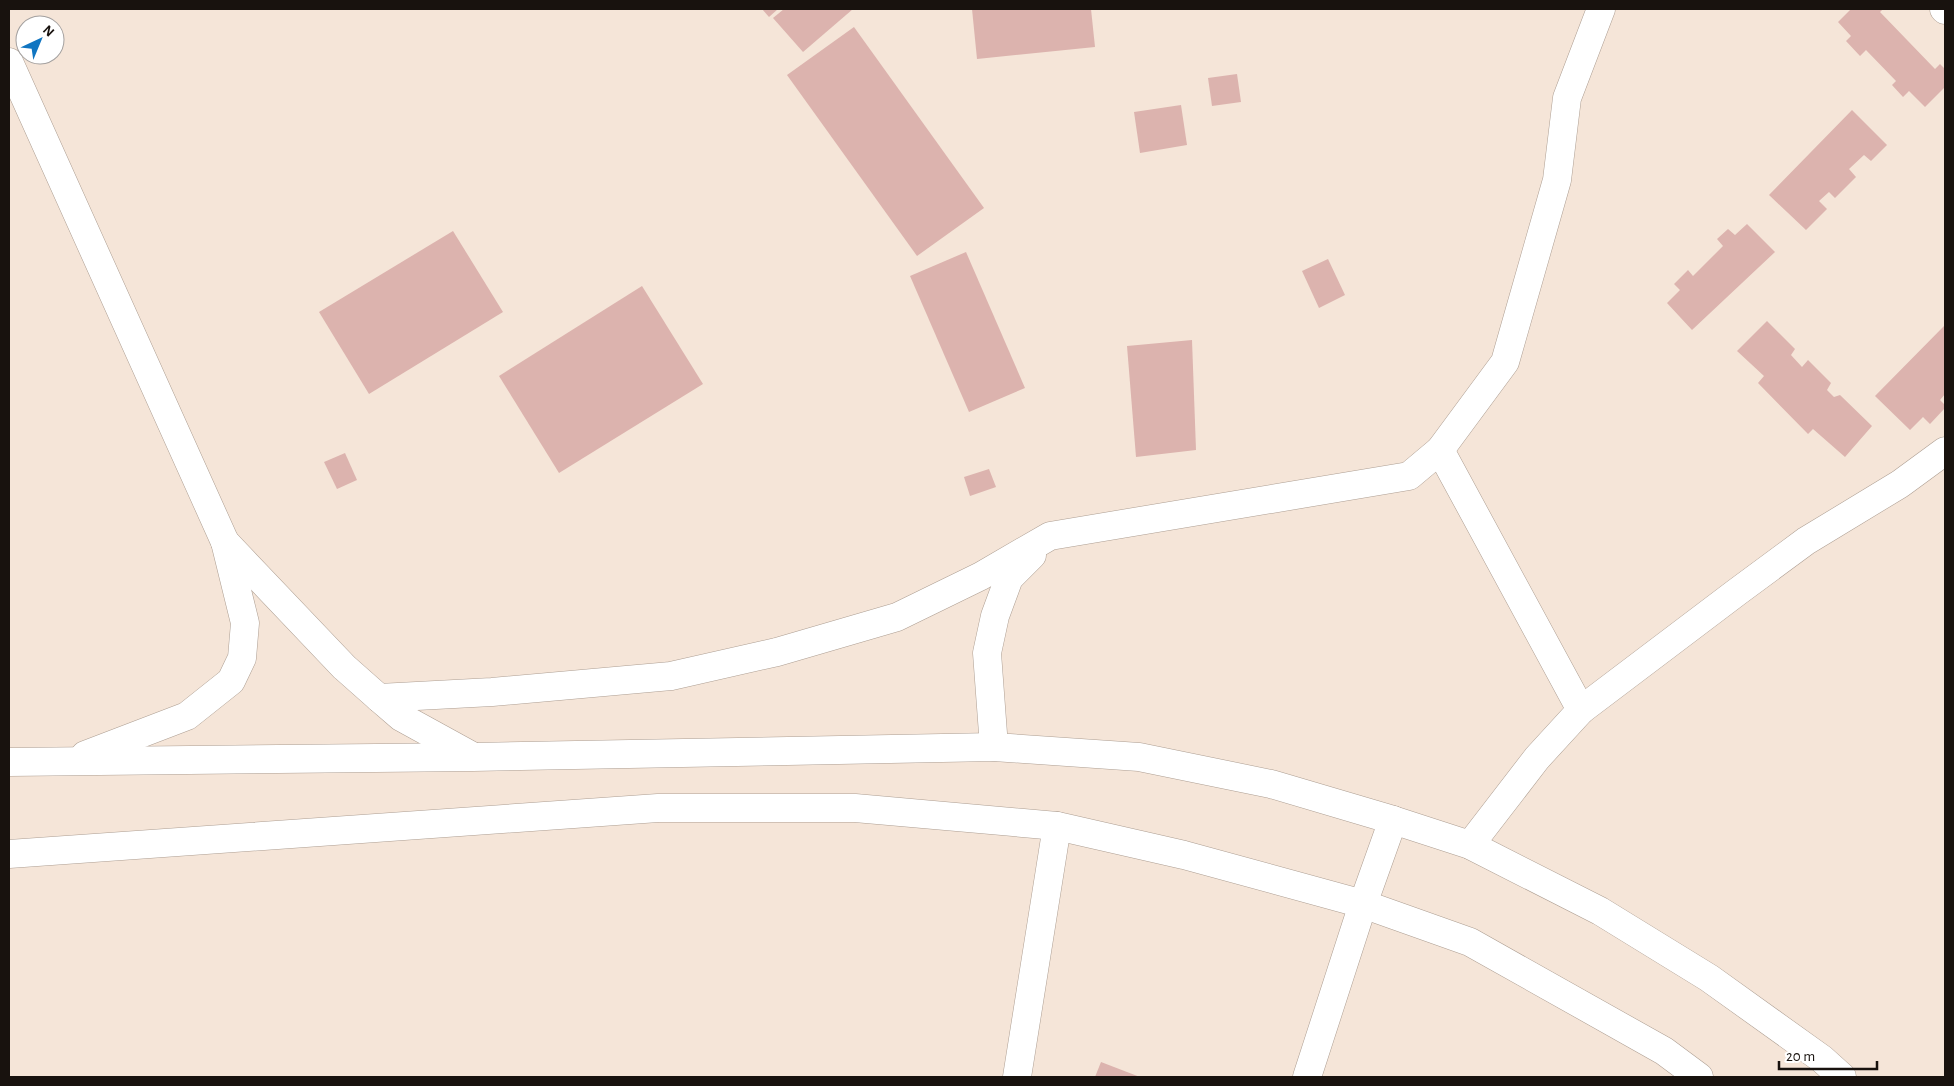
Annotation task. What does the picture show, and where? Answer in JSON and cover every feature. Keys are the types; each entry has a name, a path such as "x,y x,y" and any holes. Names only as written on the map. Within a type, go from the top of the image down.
{"street":[{"path":"379,698 492,692 671,676 777,652 897,617 981,576 1050,536 1409,476 1440,450 1505,362 1557,180 1567,98 1601,9"},
{"path":"9,62 225,542 245,623 242,658 230,681 188,716 68,762"},
{"path":"1440,450 1581,710"},
{"path":"1470,845 1537,758 1581,710 1806,541 1900,484 1945,452"},
{"path":"994,747 987,653 995,616 1009,578 1050,536"},
{"path":"225,542 344,667 379,698 401,717 473,757"},
{"path":"9,762 473,757 994,747 1139,757 1271,784 1470,845 1600,911 1709,978 1822,1059 1842,1077"},
{"path":"9,854 658,808 855,808 1057,826 1184,854 1363,904 1470,942 1664,1051 1698,1077"},
{"path":"1307,1077 1363,904 1393,820"},
{"path":"1017,1077 1057,826"}],"building":[{"path":"762,9 778,9 769,17"},
{"path":"784,9 853,9 803,52 773,18"},
{"path":"972,9 1091,9 1095,47 977,59"},
{"path":"1851,9 1883,9 1880,12 1935,69 1940,64 1945,69 1945,87 1925,107 1909,91 1903,97 1892,85 1896,81 1866,50 1860,56 1846,41 1851,36 1838,22"},
{"path":"854,27 984,208 917,256 787,75"},
{"path":"1237,74 1241,102 1212,106 1208,78"},
{"path":"1181,105 1187,145 1140,153 1134,112"},
{"path":"1852,110 1887,145 1871,161 1864,155 1849,169 1856,177 1835,198 1829,192 1819,201 1827,209 1806,230 1769,195"},
{"path":"1747,224 1775,252 1692,330 1667,303 1680,290 1674,284 1688,270 1693,276 1723,246 1717,239 1728,229 1735,235"},
{"path":"453,231 503,312 369,394 319,312"},
{"path":"966,252 1025,388 969,412 910,276"},
{"path":"1328,259 1345,295 1319,308 1302,271"},
{"path":"642,286 703,384 559,473 499,376"},
{"path":"1767,321 1795,349 1791,355 1802,367 1808,360 1831,383 1827,390 1834,397 1840,395 1872,426 1845,457 1813,429 1808,434 1758,383 1764,376 1737,351"},
{"path":"1945,325 1945,394 1940,400 1945,405 1945,408 1930,424 1923,417 1910,430 1875,396"},
{"path":"1192,340 1196,450 1136,457 1127,346"},
{"path":"345,453 357,480 337,489 324,462"},
{"path":"989,469 996,487 970,496 964,477"},
{"path":"1101,1062 1140,1077 1095,1077"}]}
